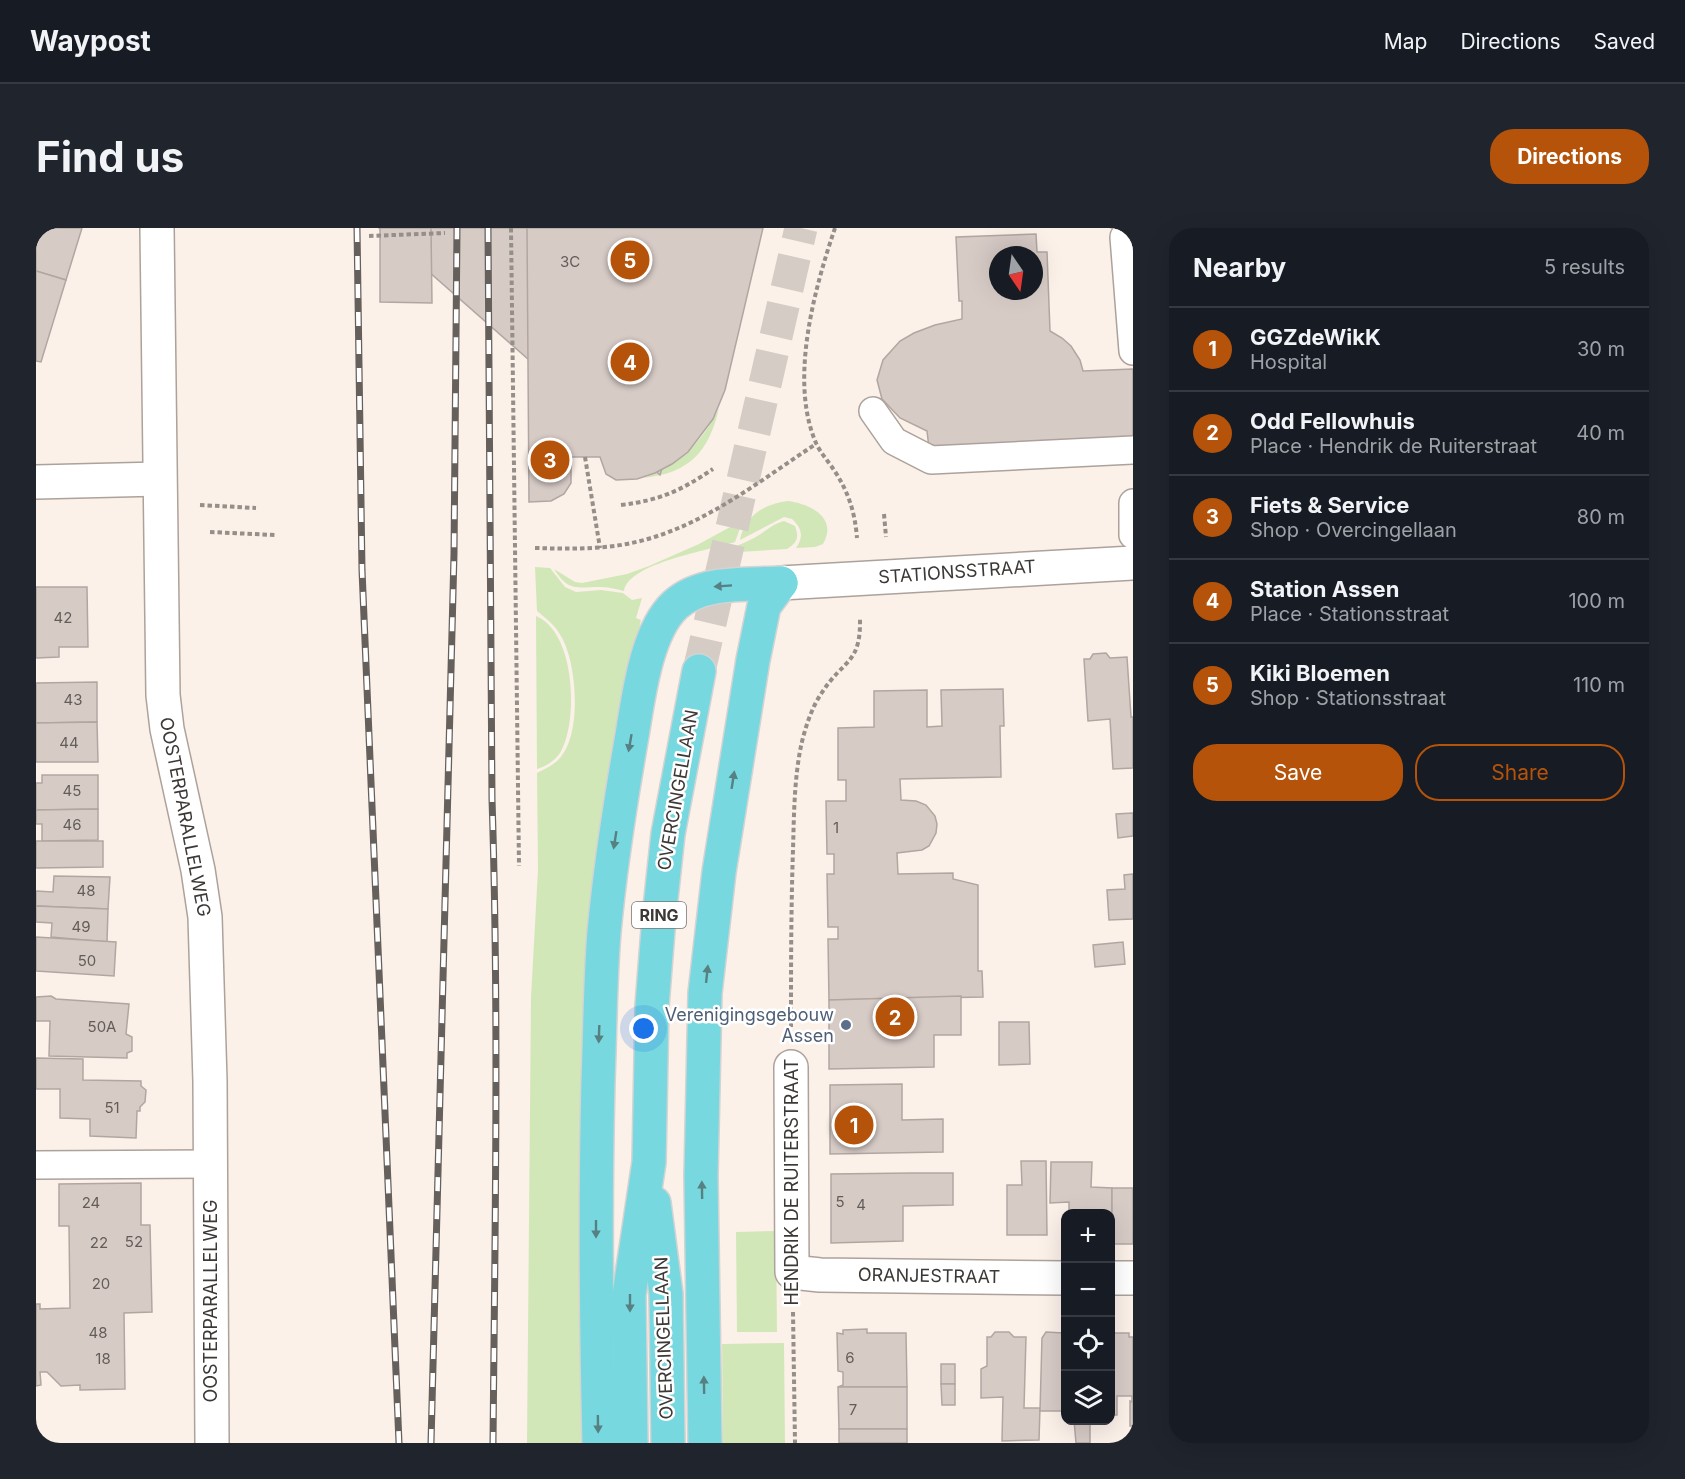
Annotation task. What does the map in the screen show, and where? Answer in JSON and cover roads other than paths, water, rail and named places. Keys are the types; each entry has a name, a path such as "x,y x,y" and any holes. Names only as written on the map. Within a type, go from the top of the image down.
{"main road":[{"path":"598,1443 596,1173 600,1008 604,934 612,861 637,705 653,636 675,605 692,593 714,587 781,583"},
{"path":"705,1443 701,1176 705,993 719,872 753,660 764,606 781,583"},
{"name":"OVERCINGELLAAN","path":"630,1443 629,1294 649,1162 652,1006 659,917 668,834 699,671"},
{"name":"OVERCINGELLAAN","path":"649,1162 666,1294 668,1443"}],"street":[{"name":"OOSTERPARALLELWEG","path":"157,228 163,695 167,729 198,870 205,917 210,1081 212,1443"},
{"path":"36,482 159,479"},
{"name":"STATIONSSTRAAT","path":"781,583 1133,563"},
{"name":"HENDRIK DE RUITERSTRAAT","path":"791,1067 792,1272"},
{"name":"ORANJESTRAAT","path":"792,1272 820,1275 1061,1278"},
{"path":"1115,1278 1133,1278"}],"lane":[{"path":"1133,237 1125,237 1133,351"},
{"path":"873,411 894,441 931,460 1133,450"},
{"path":"1133,502 1133,535"},
{"path":"36,1165 210,1164"}],"tunnel":[{"path":"699,671 801,228"}],"railway":[{"path":"357,228 362,570 399,1443"},
{"path":"431,1443 454,554 457,228"},
{"path":"488,228 496,1041 493,1443"}],"place":[{"name":"Kiki Bloemen","path":"630,260"},
{"name":"Station Assen","path":"630,362"},
{"name":"Fiets & Service","path":"550,460"},
{"name":"Odd Fellowhuis","path":"895,1017"},
{"name":"Verenigingsgebouw Assen","path":"846,1025"},
{"name":"GGZdeWikK","path":"854,1125"}]}
